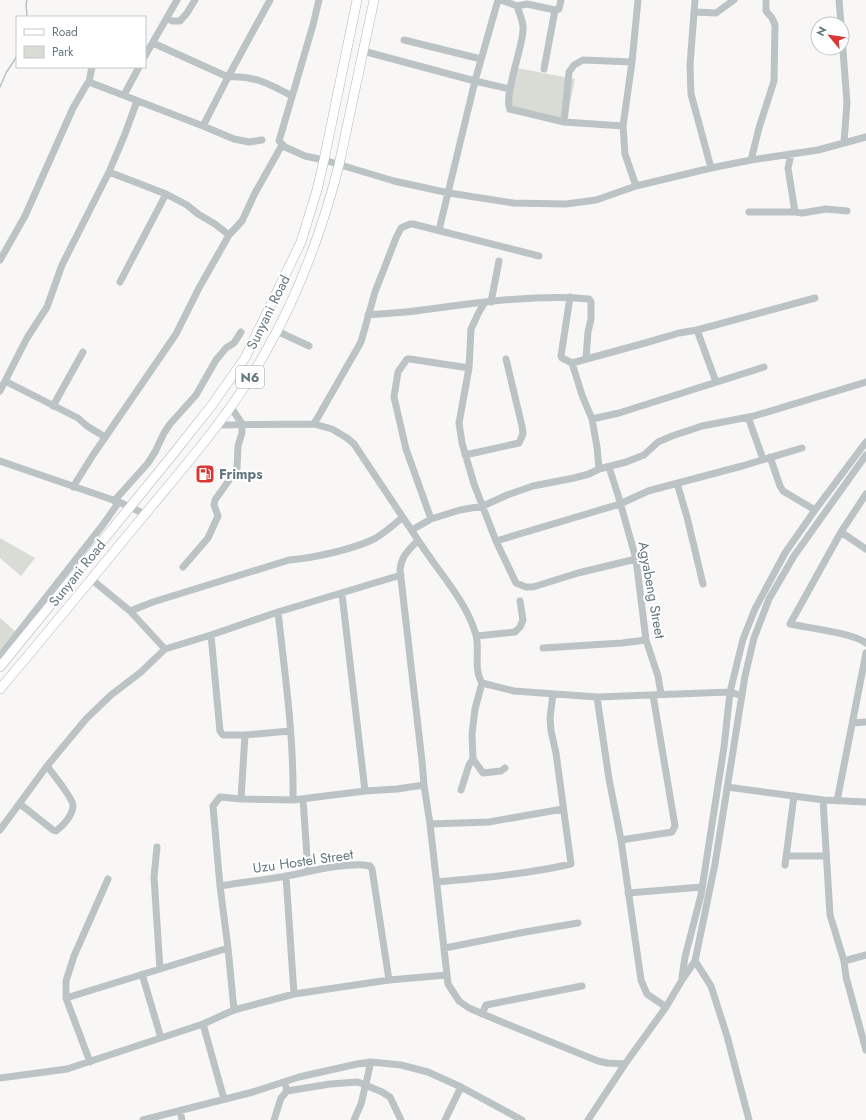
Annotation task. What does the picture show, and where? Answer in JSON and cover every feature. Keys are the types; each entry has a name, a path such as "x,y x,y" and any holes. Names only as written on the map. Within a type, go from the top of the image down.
{"main road":[{"name":"Sunyani Road","path":"0,667 212,405 245,358 301,242 317,190 324,160 356,0"},
{"name":"N6","path":"0,689 217,425 231,406 278,331 305,272 322,226 339,165 374,0"}],"street":[{"path":"146,54 177,0"},
{"path":"167,18 180,21 188,13 195,0"},
{"path":"203,126 270,0"},
{"path":"319,0 279,141 291,151 305,156 324,160 394,181 448,193 513,203 566,204 596,200 636,186 711,168 822,149 866,137"},
{"path":"439,230 475,81 499,0 517,6 527,4 555,10 559,9 561,0"},
{"path":"636,186 625,154 624,126 638,0"},
{"path":"695,0 690,65 691,94 711,168"},
{"path":"694,12 716,13 734,0"},
{"path":"751,160 774,75 775,25 772,18 766,11 766,0"},
{"path":"839,0 840,16"},
{"path":"517,6 523,24 523,32 510,89 508,104 510,109 564,122 624,126"},
{"path":"544,69 555,10"},
{"path":"404,40 481,59"},
{"path":"153,43 228,77 240,76 252,78 270,84 292,96"},
{"path":"363,51 510,89"},
{"path":"843,56 847,111 844,142"},
{"path":"564,122 569,72 574,65 583,60 632,62"},
{"path":"0,260 25,216 73,108 89,82 92,68"},
{"path":"124,95 138,68"},
{"path":"89,82 234,139 249,142 262,140"},
{"path":"0,391 27,338 47,307 62,265 109,172 126,134 137,101"},
{"path":"73,487 176,334 199,288 229,235 242,221 255,193 282,145"},
{"path":"792,154 788,168 795,212"},
{"path":"109,172 166,194 187,205 229,235"},
{"path":"120,282 166,194"},
{"path":"750,212 802,213 826,209 847,211"},
{"path":"314,424 361,342 382,272 401,228 410,224 539,256"},
{"path":"499,260 488,302 479,312 471,329 469,368 459,423 465,455 474,484 496,541 516,583 526,587 533,587 578,573 636,559"},
{"path":"368,315 381,313 396,314 488,302 546,297 589,299 591,302 591,319 588,332 586,359"},
{"path":"570,297 561,356 572,363 679,333 697,330 815,298"},
{"path":"697,330 716,382"},
{"path":"278,331 309,346"},
{"path":"0,656 74,562 117,501 148,463 170,424 196,395 216,360 226,348 234,343 241,332"},
{"path":"53,406 83,352"},
{"path":"431,519 406,449 397,415 394,397 398,372 407,359 469,368"},
{"path":"465,455 519,443 523,434 506,359"},
{"path":"572,363 582,395 592,419 599,469"},
{"path":"592,419 619,413 764,367"},
{"path":"5,381 78,418 105,438"},
{"path":"412,530 431,519 460,510 483,506 507,494 548,482 589,474 599,469 626,462 644,455 658,442 702,426 748,417 866,382"},
{"path":"184,567 208,538 218,516 214,505 215,500 237,469 237,454 242,433 242,424 231,406"},
{"path":"748,417 763,459"},
{"path":"217,425 314,424 332,429 354,444 402,518 462,601 470,615 477,636 478,671 479,679 482,683 514,691 597,697 730,692 742,696"},
{"path":"682,980 685,956 697,915 702,887 724,747 730,692 743,639 755,609 786,553 815,510 866,442"},
{"path":"496,541 620,504 648,491 742,466 802,448"},
{"path":"588,1120 625,1064 666,1007 695,960 715,864 750,652 758,628 769,599 794,556 866,455"},
{"path":"770,457 783,491 815,510"},
{"path":"0,461 117,501 145,514"},
{"name":"Agyabeng Street","path":"608,467 636,559 646,640 658,676 661,694"},
{"path":"677,483 687,517 703,584"},
{"path":"866,494 841,532 790,624 840,634 862,640 866,643"},
{"path":"130,611 153,602 289,560 302,559 355,546 372,540 402,518"},
{"path":"841,532 866,550"},
{"path":"418,540 406,551 401,562 401,575 448,984 459,1001 482,1014 598,1061 625,1064"},
{"path":"0,830 47,766 86,719 111,695 141,672 165,649 278,612 401,575"},
{"path":"91,579 130,611 165,649"},
{"path":"342,594 365,791"},
{"path":"477,636 516,632 523,620 520,601"},
{"path":"278,612 293,767 293,800"},
{"path":"211,635 220,731 222,735 245,735 290,731"},
{"path":"543,648 646,640"},
{"path":"837,801 866,653"},
{"path":"482,683 475,709 472,734 473,759 482,773 501,771 505,768"},
{"path":"437,882 502,877 548,870 571,864 550,718 553,694"},
{"path":"621,840 672,832 675,826 652,695"},
{"path":"597,697 609,779 621,840 636,949 643,987 647,994 666,1007"},
{"path":"853,723 866,722"},
{"path":"241,799 245,735"},
{"path":"461,790 469,765 473,759"},
{"path":"20,804 53,830 56,830 66,821 72,812 73,804 69,796 47,766"},
{"path":"234,1010 220,886 213,806 220,797 241,799 303,800 365,791 397,790 424,785"},
{"path":"727,787 823,800 866,802"},
{"path":"786,865 794,796"},
{"path":"303,800 308,871"},
{"path":"823,800 830,915 844,961 846,977 866,1050"},
{"path":"430,824 489,822 563,809"},
{"path":"157,847 154,877 160,969"},
{"path":"787,856 826,856"},
{"name":"Uzu Hostel Street","path":"220,886 286,876 308,871 343,866 366,865 372,869 389,980"},
{"path":"286,876 294,994"},
{"path":"90,1062 66,998 66,981 74,956 108,879"},
{"path":"628,893 702,887"},
{"path":"445,948 578,923"},
{"path":"66,998 228,948"},
{"path":"844,961 866,955"},
{"path":"695,960 711,986 727,1036 748,1120"},
{"path":"142,974 161,1038"},
{"path":"0,1078 67,1070 203,1024 234,1010 294,994 389,980 447,975"},
{"path":"482,1014 486,1005 582,986"},
{"path":"203,1024 224,1099"},
{"path":"354,1120 361,1104 371,1062"},
{"path":"143,1120 286,1082 299,1077 371,1062 401,1065 428,1072 461,1087 522,1120"},
{"path":"329,1070 330,1084"},
{"path":"274,1120 281,1098 286,1091 286,1082"},
{"path":"286,1091 330,1084 358,1082 390,1097 401,1120"},
{"path":"445,1120 461,1087"},
{"path":"180,1111 182,1120"}],"green space":[{"path":"517,68 575,79 566,124 506,112"},
{"path":"0,538 35,558 21,576 0,558"},
{"path":"0,618 15,631 0,650"}],"waterway":[{"path":"27,0 27,16"},
{"path":"0,87 6,73 16,58"}],"place":[{"name":"Frimps","path":"205,474"}]}
